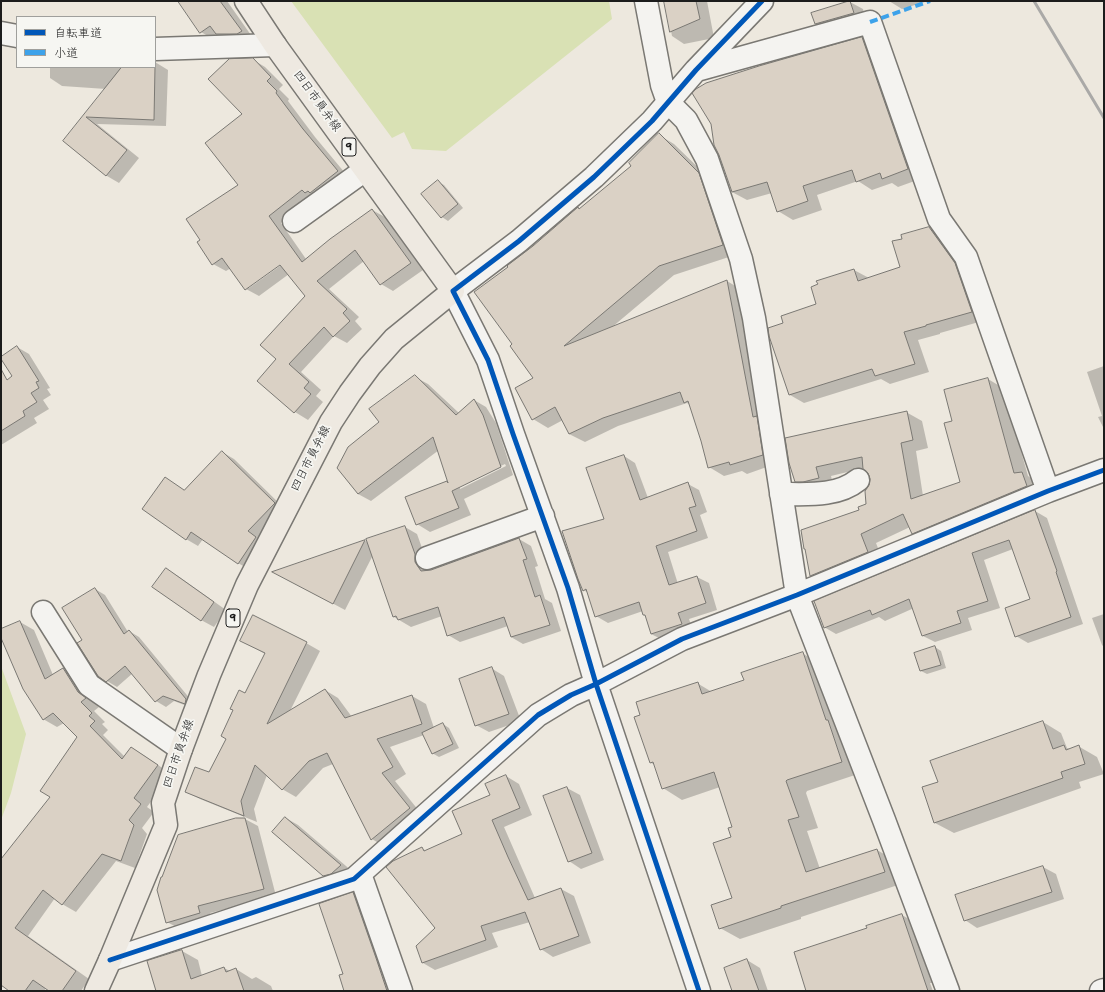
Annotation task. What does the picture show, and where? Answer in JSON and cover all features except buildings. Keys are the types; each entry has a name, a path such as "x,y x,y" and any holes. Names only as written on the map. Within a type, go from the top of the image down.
{"main road":[{"name":"四日市員弁線","path":"96,991 166,825 163,803 181,749 209,675 247,584 331,422 350,393 370,366 394,339 453,291 275,45 246,1"}],"street":[{"path":"646,1 662,85 668,102 686,120 707,159 741,259 754,318 796,595 884,820 948,991"},
{"path":"699,991 596,684 568,588 488,360 453,291 518,241 594,176 652,121 696,70 762,1"},
{"path":"696,70 870,22 940,219 966,257 1048,491"},
{"path":"1,33 16,36"},
{"path":"156,49 275,45"},
{"path":"294,220 365,170"},
{"path":"110,960 354,879 538,715 571,695 596,684 682,639 796,595 1048,491 1104,470"},
{"path":"781,494 829,492 851,485 858,480"},
{"path":"427,558 542,516"},
{"path":"43,612 89,685 181,749"},
{"path":"360,874 400,991"}],"green space":[{"path":"291,1 609,1 612,19 446,151 412,149 404,132 392,138"},
{"path":"1,666 26,734 11,793 1,820"}],"railway":[{"path":"1034,1 1104,118"}],"marked path":[{"path":"870,22 930,1"}],"cycle path":[{"path":"699,991 596,684 568,588 488,360 453,291 519,241 594,177 652,121 696,70 762,1"},
{"path":"110,960 354,879 538,715 571,695 596,684 682,639 797,595 1048,491 1104,470"}]}
